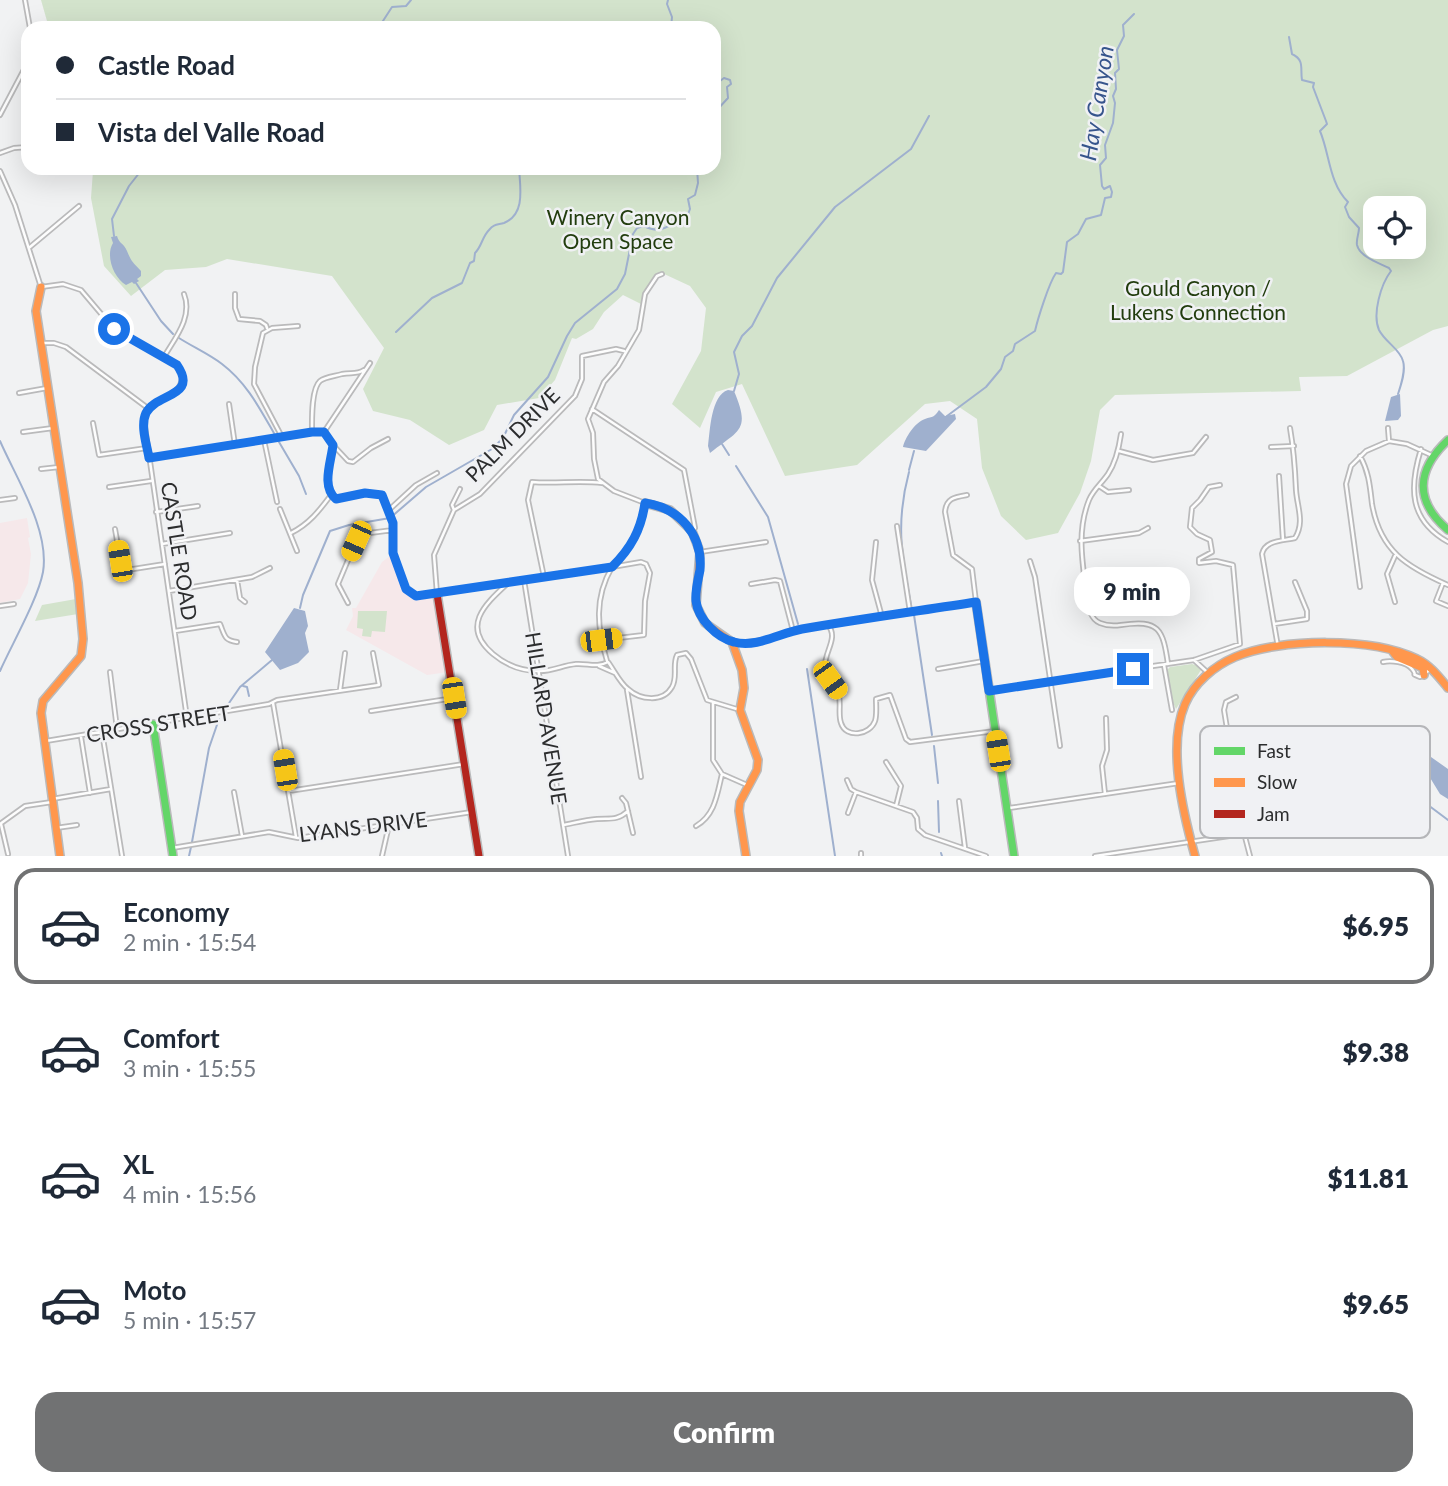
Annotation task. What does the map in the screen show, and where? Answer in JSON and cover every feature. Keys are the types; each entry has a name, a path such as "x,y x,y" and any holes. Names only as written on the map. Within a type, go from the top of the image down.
{"street":[{"path":"24,0 28,21"},
{"path":"0,115 21,75"},
{"path":"0,153 21,148"},
{"path":"0,171 15,205 41,287 36,311 78,588 83,639 79,660 43,701 41,713 60,856"},
{"path":"30,248 79,206"},
{"path":"662,274 657,276 645,294 639,330 618,366 604,382 588,423 593,433 598,479 626,497 670,510 692,531 700,552 696,605 705,623 732,642 744,643 762,641 793,631 976,602"},
{"path":"41,287 62,284 80,290 114,329 177,365 183,381 176,393 153,404 149,409 66,347 41,342"},
{"path":"235,293 234,308 239,319 260,321 267,329"},
{"path":"163,358 186,319 188,303 184,294"},
{"path":"282,438 254,384 261,337 267,329 298,326"},
{"name":"PALM DRIVE","path":"454,510 480,494 575,396 582,379 582,356 615,349 625,351"},
{"path":"324,432 370,363"},
{"path":"312,432 311,414 318,383 322,379 347,373 358,374 364,370"},
{"path":"19,393 47,388"},
{"path":"229,404 235,445"},
{"name":"CASTLE ROAD","path":"149,409 144,421 151,481 187,718"},
{"path":"592,409 686,472 696,526 692,531"},
{"path":"93,424 99,455 147,448"},
{"path":"23,432 53,428"},
{"path":"1278,647 1262,554 1268,544 1297,536 1300,524 1290,428"},
{"path":"1388,428 1389,441"},
{"path":"149,458 324,432"},
{"path":"324,432 348,461 353,462 388,439"},
{"path":"1121,434 1119,451 1110,473 1088,501 1080,541 1090,612 1100,624 1111,626 1144,622 1157,628 1163,636 1172,710"},
{"path":"1119,451 1153,460 1193,453 1206,437"},
{"path":"264,440 277,502"},
{"path":"1448,440 1431,455 1423,478 1424,498 1432,514 1448,530"},
{"path":"1360,587 1347,479 1351,466 1360,456 1389,441 1421,449 1431,455"},
{"path":"333,445 327,487 331,495 336,499 374,493 382,495 393,523 393,551 408,592 420,596 438,594 641,562 646,564 649,569 644,635 601,640"},
{"path":"1271,447 1293,446"},
{"path":"1421,449 1413,477 1415,502 1425,524 1448,542"},
{"path":"1360,456 1368,472 1379,530 1395,555 1448,585"},
{"path":"41,469 59,467"},
{"path":"389,512 413,487 437,473"},
{"path":"1279,476 1283,540"},
{"path":"109,487 151,481"},
{"path":"544,577 528,500 532,482 602,483"},
{"path":"989,691 1194,660 1240,644 1233,565 1216,561 1199,563 1199,559 1212,552 1210,540 1190,527 1192,508 1209,486 1220,485"},
{"path":"1100,486 1108,492 1129,490"},
{"path":"460,489 452,505 454,510 434,555 479,856"},
{"path":"291,533 318,513 331,495"},
{"path":"967,495 947,502 945,512 951,547 956,558 972,569 1014,856"},
{"path":"0,500 15,498"},
{"path":"641,777 627,689 608,662 601,640 598,607 612,567 631,547 636,537 645,503"},
{"path":"156,512 198,506"},
{"path":"280,509 297,551"},
{"path":"897,526 910,612"},
{"path":"1080,541 1139,533 1148,528"},
{"path":"115,529 122,569 164,564"},
{"path":"348,603 338,584 356,541 362,534 393,530"},
{"path":"162,544 230,533"},
{"path":"700,552 766,542"},
{"path":"876,542 872,580 882,617"},
{"path":"1395,555 1387,574 1395,601"},
{"path":"1030,561 1035,577 1060,746"},
{"path":"169,591 252,577 270,568"},
{"path":"1086,586 1160,577"},
{"path":"237,580 240,598 245,602"},
{"name":"HILLARD AVENUE","path":"524,580 568,856"},
{"path":"751,584 780,581 793,631"},
{"path":"509,582 485,604 477,625 480,642 510,666 539,672 574,664 599,666 618,675"},
{"path":"1273,624 1307,619 1307,611 1295,582"},
{"path":"1443,583 1436,600 1448,606"},
{"path":"0,606 14,604"},
{"path":"175,631 220,624 224,637 237,642"},
{"path":"828,625 832,635 825,667 839,693 841,723 845,730 863,733 871,728 876,720 876,699 890,695 908,741 995,731"},
{"path":"1193,856 1178,751 1181,716 1192,693 1208,673 1237,656 1278,647 1347,641 1419,659 1448,688"},
{"path":"732,642 742,670 744,688 740,710 758,760 750,786 740,802 746,856"},
{"path":"1392,651 1397,657 1423,668 1424,675"},
{"path":"340,690 345,653"},
{"name":"CROSS STREET","path":"43,741 379,685 373,653"},
{"path":"627,689 645,698 663,696 672,689 674,660 677,655 686,653 691,659 706,698 740,710"},
{"path":"1194,660 1208,673"},
{"path":"938,669 984,661"},
{"path":"599,666 608,662"},
{"path":"1382,662 1406,665 1420,677 1431,669"},
{"path":"110,672 117,729"},
{"path":"1227,726 1224,706 1236,696"},
{"path":"371,711 454,698"},
{"path":"713,702 713,760 722,774 750,786"},
{"path":"273,703 296,837"},
{"path":"1105,794 1102,765 1107,750 1106,718"},
{"path":"153,724 173,852"},
{"path":"102,732 122,856"},
{"path":"81,736 90,793"},
{"path":"886,762 901,786 896,806"},
{"path":"289,791 464,764"},
{"path":"696,826 705,821 713,811 722,774"},
{"path":"847,780 850,789 914,814 920,832 986,856"},
{"path":"1007,808 1182,783"},
{"path":"8,854 1,824 25,806 111,789"},
{"path":"234,792 242,836"},
{"path":"848,813 856,792"},
{"path":"622,798 633,833"},
{"path":"958,801 965,848"},
{"path":"563,825 597,819 614,820 628,811"},
{"name":"LYANS DRIVE","path":"173,852 269,832 296,837 472,812"},
{"path":"382,856 389,824"},
{"path":"56,828 77,825"},
{"path":"1095,856 1215,838"},
{"path":"1245,838 1250,856"}],"shaded area":[{"path":"27,518 31,554 28,583 20,599 0,603 0,523"},
{"path":"390,556 409,595 416,599 434,597 437,601 448,672 427,675 346,630 353,616 352,608 356,608 382,562"}],"green space":[{"path":"41,0 1448,0 1448,326 1433,330 1347,376 1299,377 1301,391 1115,395 1100,410 1091,461 1080,493 1058,533 1026,540 1001,516 982,468 977,419 950,401 925,404 857,465 785,476 742,384 716,392 700,428 672,404 701,351 706,308 690,286 662,273 646,291 641,304 623,295 604,312 593,329 576,339 572,338 555,380 539,398 497,405 484,430 449,445 410,420 373,411 363,389 384,348 332,276 227,259 206,267 165,270 131,296 104,266 91,198 93,175 721,175 721,21 47,21"},
{"path":"76,599 78,614 35,621 42,605"},
{"path":"358,611 387,611 385,632 372,631 371,637 362,636 363,629 357,628"},
{"path":"1192,664 1201,670 1176,709 1171,698 1167,670 1170,667"}],"water":[{"path":"117,236 141,271 141,276 137,279 139,281 134,284 132,282 126,285 122,282 112,266 111,237"},
{"path":"734,391 742,422 735,434 710,453 708,446 715,406 722,393"},
{"path":"1400,394 1401,416 1398,420 1385,421 1391,397"},
{"path":"939,410 945,416 955,414 956,419 926,451 903,447 914,427 934,416"},
{"path":"294,608 305,611 308,626 305,633 309,652 298,663 280,670 265,652"},
{"path":"1430,758 1448,769 1448,799 1440,794 1430,778"}],"waterway":[{"path":"383,21 392,7 406,6 411,0"},
{"path":"668,0 672,21"},
{"name":"Hay Canyon","path":"947,416 986,387 1001,369 1005,357 1013,351 1015,344 1035,331 1053,278 1056,273 1063,272 1067,242 1078,234 1086,219 1101,215 1105,198 1111,197 1110,186 1104,189 1102,186 1100,165 1106,158 1105,145 1113,123 1115,73 1119,69 1117,50 1124,36 1123,25 1134,14"},
{"path":"1289,37 1292,54 1300,62 1302,80 1314,83 1313,87 1327,124 1320,131 1333,178 1348,202 1345,207 1349,217 1359,228 1359,249 1391,271 1381,291 1377,323 1379,330 1403,361 1404,373 1398,394"},
{"path":"721,80 724,78 730,80 731,84 727,87 728,98 721,106"},
{"path":"734,391 739,374 734,352 742,336 752,326 777,278 835,207 911,149 929,116"},
{"path":"114,236 112,219 138,175"},
{"path":"396,332 432,298 462,283 487,233 494,226 511,219 516,213 520,199 519,175"},
{"path":"300,608 330,531 390,518 426,487 492,449 503,438 514,415 548,377 575,323 617,289 625,274 633,234 637,228 644,226 661,229 687,217 690,209 688,199 695,195 697,175"},
{"path":"136,283 173,334"},
{"path":"179,338 212,357 239,379 275,435"},
{"path":"0,441 37,522 44,556 43,572 36,595 0,671"},
{"path":"279,442 306,494"},
{"path":"722,444 729,455"},
{"path":"909,470 914,451"},
{"path":"736,466 768,517 798,624"},
{"path":"909,472 901,525 905,574 912,610"},
{"path":"914,615 932,735"},
{"path":"227,706 240,687 272,660"},
{"path":"807,669 835,856"},
{"path":"243,686 247,687 249,696"},
{"path":"192,842 209,748 219,719"},
{"path":"934,746 938,783"},
{"path":"938,801 939,832"},
{"path":"1430,806 1448,820"},
{"path":"189,856 191,847"}],"traffic: fast":[{"path":"1448,440 1430,463 1423,485 1429,508 1448,530"},
{"path":"976,602 1014,856"},
{"path":"153,724 173,856"}],"traffic: slow":[{"path":"41,287 36,311 78,583 83,639 81,656 43,701 41,713 60,856"},
{"path":"645,503 670,510 692,531 700,552 696,605 705,623 732,642 742,670 744,688 740,710 758,760 757,770 740,802 746,856"},
{"path":"1195,856 1182,800 1177,739 1189,696 1199,682 1220,665 1235,657 1276,646 1301,643 1352,644 1398,652 1417,659 1430,668 1448,688"},
{"path":"1393,652 1397,657 1423,668 1424,675"}],"traffic: jam":[{"path":"437,594 479,856"}],"route":[{"path":"114,329 177,365 182,373 181,388 153,404 145,415 144,429 149,458 324,432 333,445 327,487 331,495 336,499 365,493 382,495 393,523 393,553 406,589 416,596 612,567 631,547 645,503 670,510 692,531 700,552 696,605 705,623 732,642 762,641 803,629 976,602 989,691 1133,669"}],"park label":[{"name":"Winery Canyon Open Space","path":"618,228"},
{"name":"Gould Canyon / Lukens Connection","path":"1198,299"}]}
